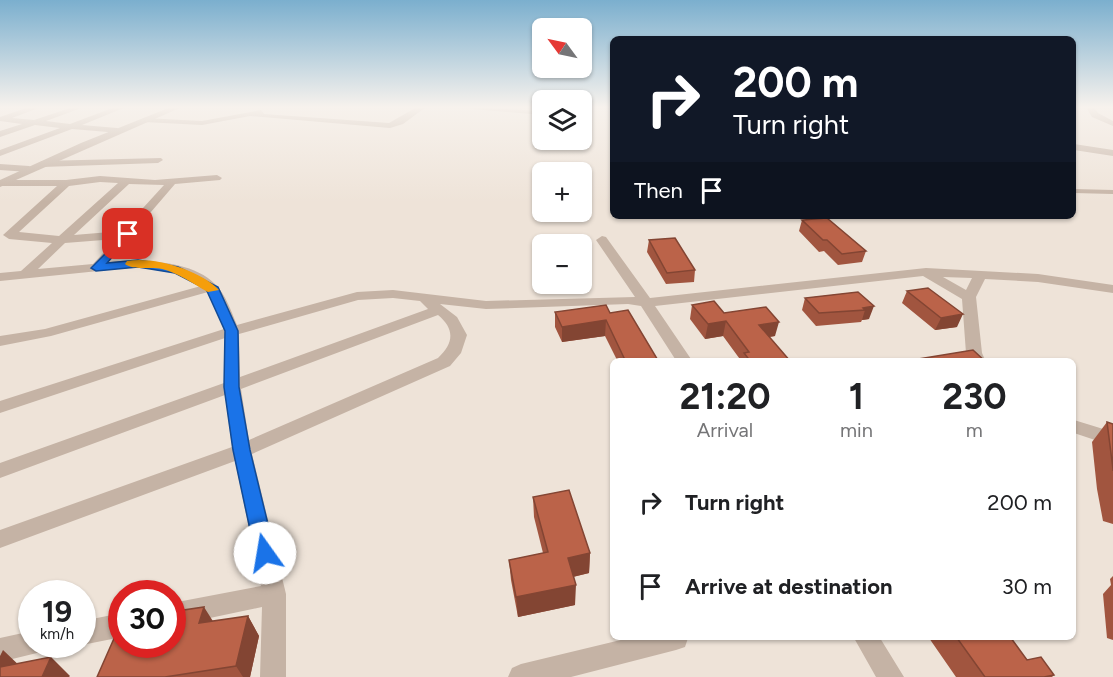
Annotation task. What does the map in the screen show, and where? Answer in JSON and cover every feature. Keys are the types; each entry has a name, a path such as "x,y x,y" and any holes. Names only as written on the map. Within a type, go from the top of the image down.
{"street":[{"path":"0,153 38,139"},
{"path":"1,184 100,139"},
{"path":"1076,147 1113,153"},
{"path":"42,164 158,160"},
{"path":"0,167 29,170"},
{"path":"1,184 66,183 100,179 173,181 217,178"},
{"path":"24,275 126,181"},
{"path":"96,268 173,181"},
{"path":"66,183 9,235 62,240 128,234"},
{"path":"602,240 682,358"},
{"path":"0,277 138,263 160,265 178,270 212,287 232,331 232,387 242,450 274,594 273,677"},
{"path":"926,272 969,297"},
{"path":"0,407 232,331 357,296 377,293 486,305 628,300 646,303 926,272 1038,278 1113,290"},
{"path":"976,358 969,297 981,274"},
{"path":"0,341 46,333 212,287"},
{"path":"0,539 242,450 444,362 457,351 460,339 456,322 441,309 415,298"},
{"path":"0,471 441,309"},
{"path":"1076,427 1113,439"},
{"path":"186,612 274,594"},
{"path":"521,677 668,640"},
{"path":"867,640 891,677"},
{"path":"0,650 18,647"}],"lane":[{"path":"1076,190 1113,192"}],"building":[{"path":"828,219 866,251 842,254 802,220"},
{"path":"675,238 695,270 667,273 649,240"},
{"path":"928,288 963,314 941,318 907,291"},
{"path":"858,292 874,306 863,308 865,310 819,313 805,298"},
{"path":"714,301 724,313 766,307 779,322 759,325 788,358 748,358 744,353 749,352 726,321 708,324 692,305"},
{"path":"606,305 610,313 628,310 657,358 624,358 606,320 562,327 555,312"},
{"path":"973,350 982,358 924,358"},
{"path":"1107,422 1113,424 1113,469"},
{"path":"569,490 590,553 568,558 576,585 516,597 509,560 548,552 533,497"},
{"path":"204,607 199,623 248,616 236,666 165,677 97,677 108,652 108,658 186,658 186,610"},
{"path":"958,640 1012,640 1027,660 1041,657 1054,675 1044,677 985,677"},
{"path":"51,658 42,677 0,677 0,667"}],"slow traffic":[{"path":"131,264 160,265 178,270 212,287 213,290"}],"route":[{"path":"128,234 96,268 138,263 160,265 178,270 212,287 232,331 232,387 242,450 265,553"}]}
